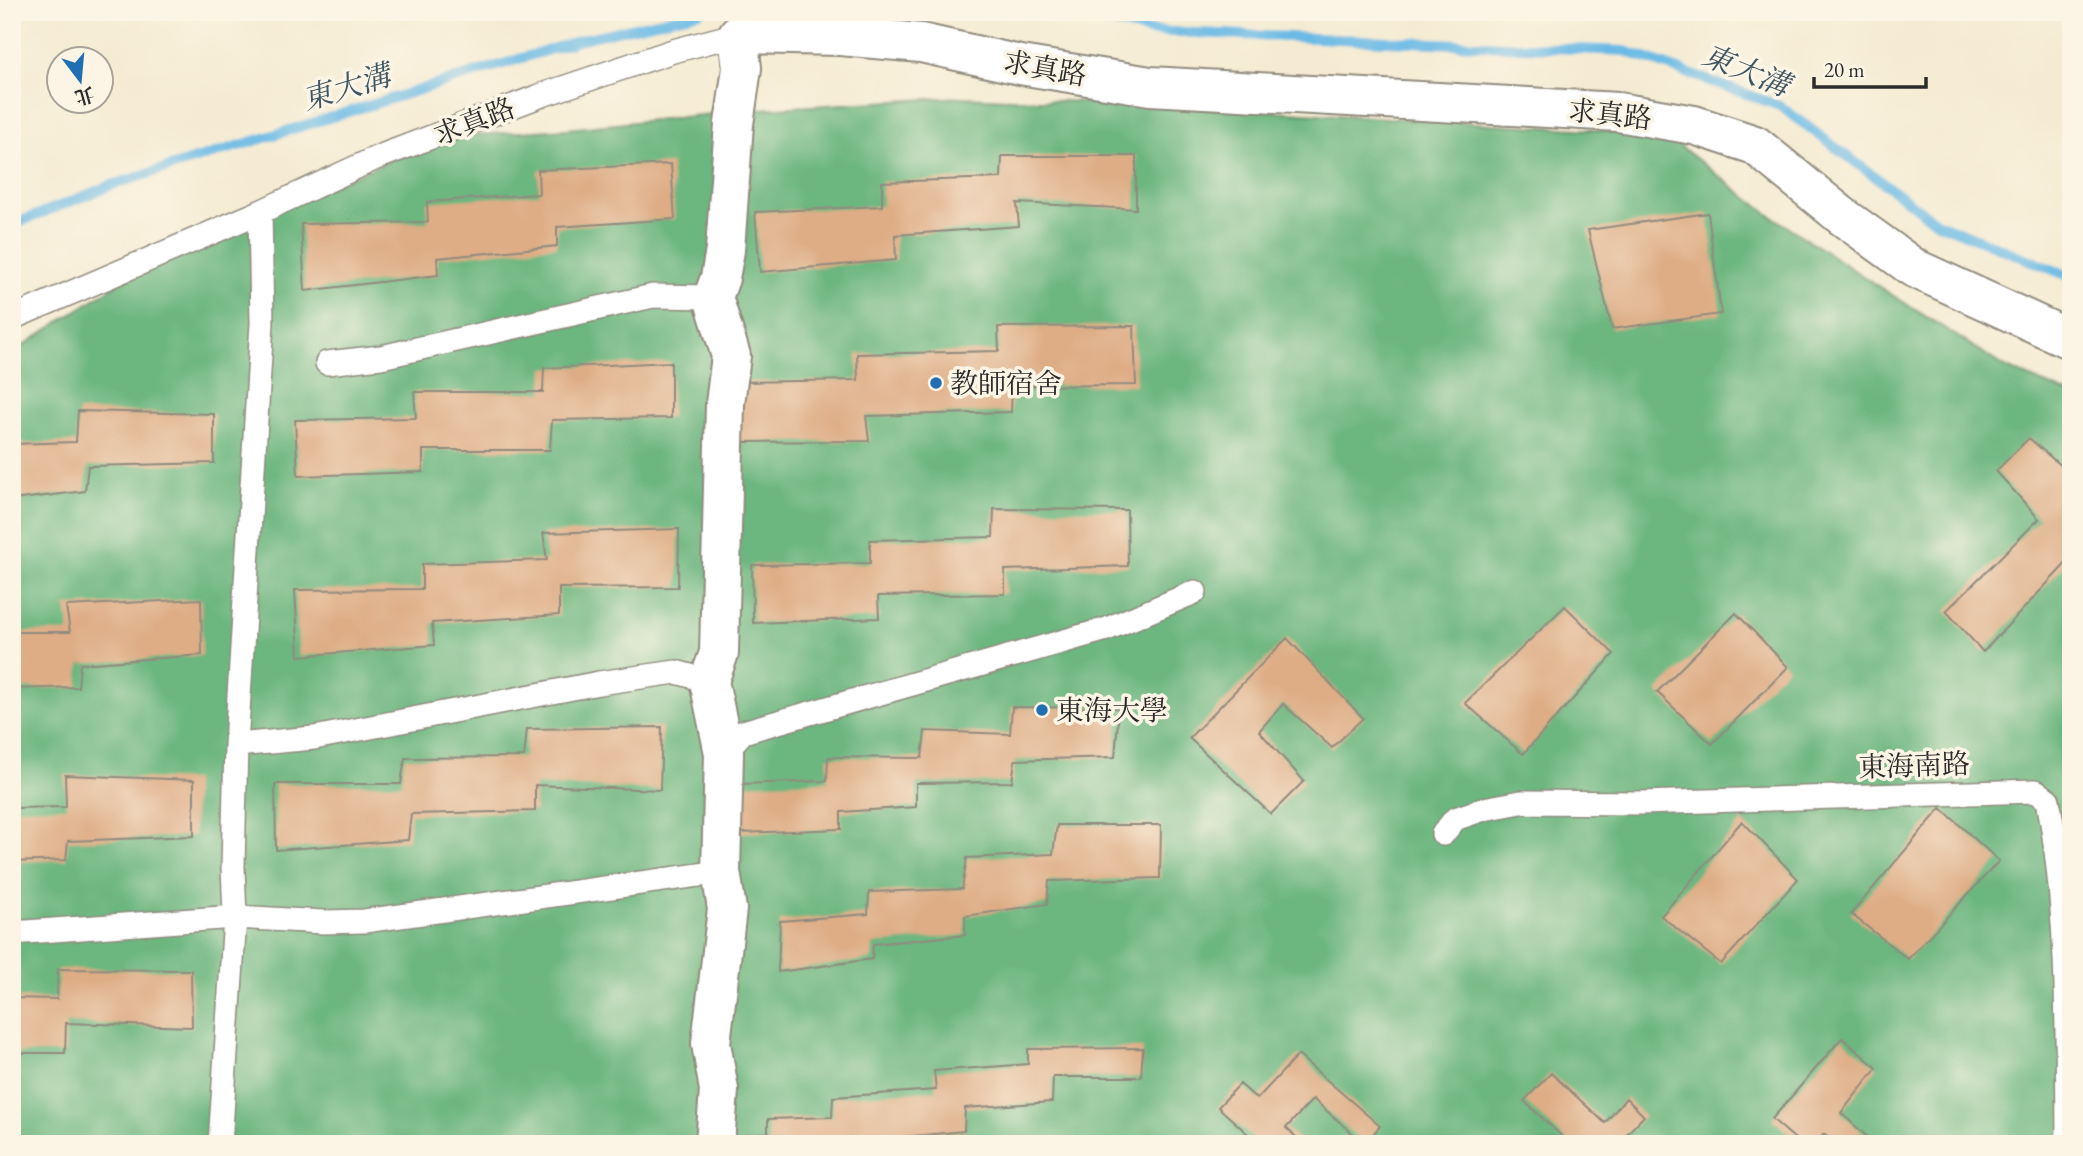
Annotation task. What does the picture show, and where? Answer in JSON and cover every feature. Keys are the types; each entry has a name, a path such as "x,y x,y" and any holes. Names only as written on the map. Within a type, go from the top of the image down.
{"street":[{"path":"715,1144 719,1090 711,1043 727,909 722,872 724,752 709,681 719,653 725,404 731,356 713,296 720,278 725,250 734,124 742,68 738,34"},
{"name":"求真路","path":"738,34 840,36 921,43 1020,65 1150,86 1618,112 1694,125 1755,145 1842,216 1914,268 2071,340"}],"lane":[{"name":"求真路","path":"12,318 260,212 376,158 529,100 673,51 738,34"},
{"path":"220,1144 235,916 233,867 236,745 262,324 260,212"},
{"path":"327,363 382,357 653,296 713,296"},
{"path":"724,752 743,732 1107,629 1195,592"},
{"path":"236,745 314,738 663,673 676,672 709,681"},
{"name":"東海南路","path":"1443,834 1455,819 1484,809 1521,802 1655,803 2036,791 2048,800 2058,873 2067,978 2068,1144"},
{"path":"12,933 235,916 323,922 364,921 722,872"}],"green space":[{"name":"東海大學","path":"961,97 1164,105 1664,134 1770,215 1878,286 2007,368 2071,395 2071,1144 12,1144 12,353 148,264 445,137 567,129 760,109"}],"building":[{"path":"1002,156 1136,156 1136,209 1017,203 1019,226 895,235 896,260 760,272 755,212 882,206 882,182 1001,178"},
{"path":"671,164 675,219 557,227 557,246 437,258 438,275 305,291 301,224 428,222 427,202 539,194 538,170"},
{"path":"1708,213 1721,314 1612,329 1588,230"},
{"name":"教師宿舍","path":"1134,326 1136,385 1012,386 1011,412 866,416 869,441 737,442 737,382 858,380 857,354 999,351 998,327"},
{"path":"671,362 671,418 552,420 550,450 423,450 423,472 298,476 295,420 416,418 414,392 543,392 544,368"},
{"path":"78,411 214,414 214,463 88,466 85,491 12,500 12,444 76,442"},
{"path":"2029,438 2071,475 2071,558 1983,652 1946,611 2039,519 1996,471"},
{"path":"994,509 1127,510 1128,566 1005,570 1005,594 878,596 879,618 753,623 752,565 870,563 870,540 993,537"},
{"path":"679,529 678,587 559,588 559,615 432,623 434,645 299,656 295,590 422,589 422,564 547,560 543,533"},
{"path":"201,599 202,655 80,664 78,687 12,689 12,632 70,632 66,606"},
{"path":"1565,606 1614,654 1523,754 1465,703"},
{"path":"1736,613 1788,667 1712,744 1657,692"},
{"path":"1287,638 1363,718 1332,748 1283,704 1259,731 1304,781 1271,814 1189,738"},
{"path":"1012,707 1119,708 1115,757 1015,760 1012,782 916,783 916,807 841,812 841,829 741,833 740,784 827,781 828,757 922,758 925,731 1010,734"},
{"path":"662,727 660,790 535,785 535,811 411,814 408,840 276,850 275,784 401,784 405,758 524,757 527,729"},
{"path":"65,775 194,780 194,836 68,841 66,860 12,862 12,808 66,807"},
{"path":"1941,808 1999,861 1908,959 1851,914"},
{"path":"1742,821 1798,879 1721,964 1661,916"},
{"path":"1057,825 1161,825 1160,878 1049,881 1047,904 965,916 965,935 873,944 872,959 778,972 780,921 868,914 869,892 962,889 967,858 1053,854"},
{"path":"58,969 191,970 192,1027 66,1023 65,1053 12,1053 12,998 57,999"},
{"path":"1842,1038 1877,1068 1841,1113 1875,1144 1835,1144 1824,1134 1815,1144 1801,1144 1772,1119"},
{"path":"1143,1048 1141,1077 1053,1077 1052,1102 965,1108 964,1131 873,1140 873,1144 768,1144 768,1119 832,1117 833,1097 936,1090 934,1071 1028,1064 1028,1049"},
{"path":"1298,1055 1380,1126 1365,1144 1313,1099 1286,1128 1304,1144 1259,1144 1218,1107 1240,1084 1257,1099"},
{"path":"1551,1073 1605,1123 1626,1098 1644,1116 1621,1140 1625,1144 1570,1144 1524,1101"}],"waterway":[{"name":"東大溝","path":"12,225 112,185 587,38 700,12"},
{"name":"東大溝","path":"1069,12 1149,31 1625,51 1780,106 1936,222 2071,277"}],"place":[{"name":"教師宿舍","path":"936,383"},
{"name":"東海大學","path":"1042,710"}]}
